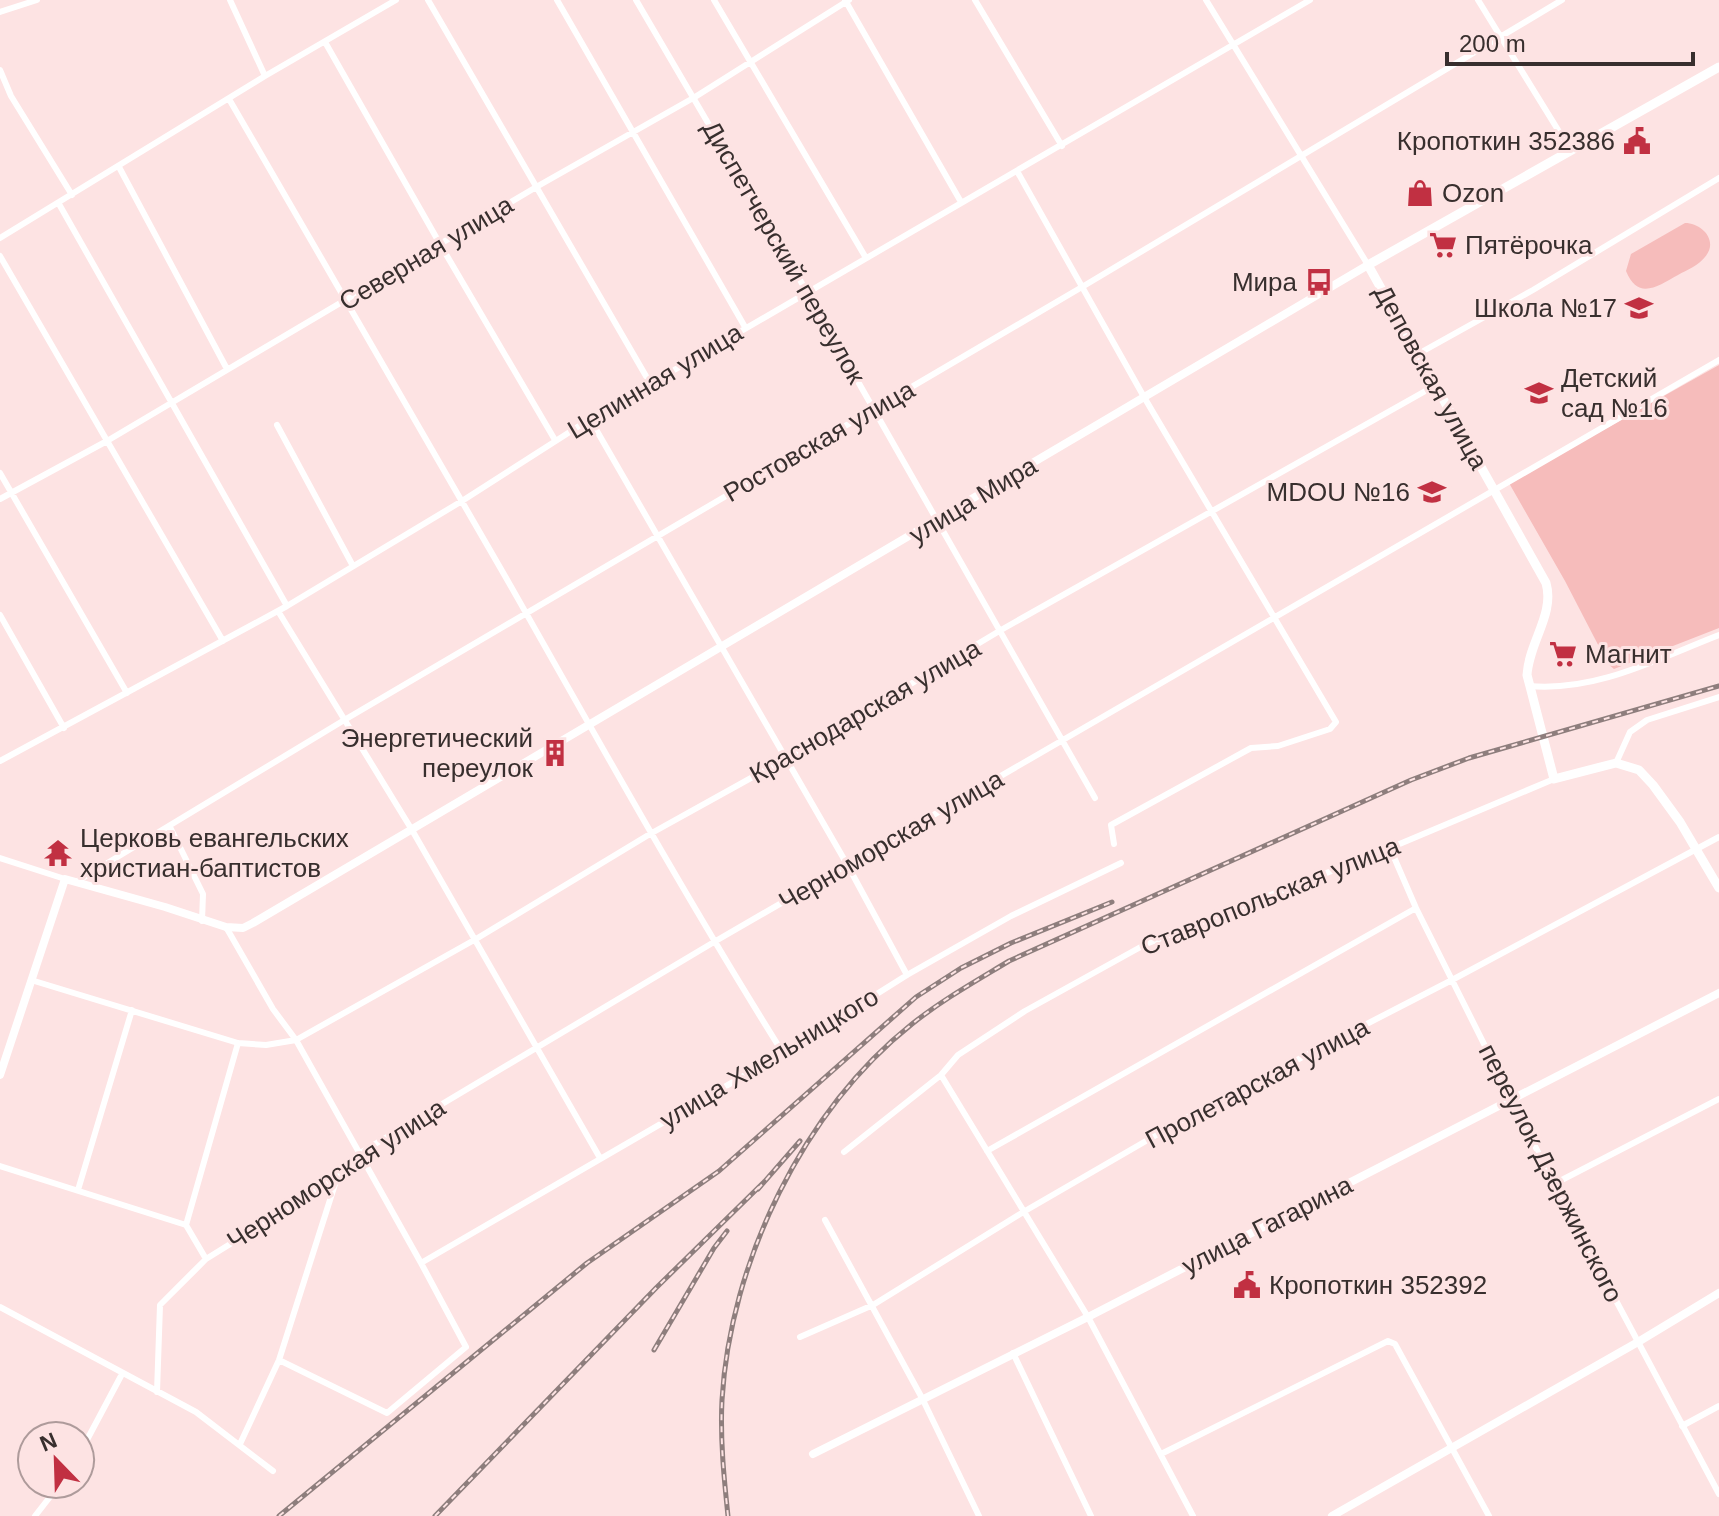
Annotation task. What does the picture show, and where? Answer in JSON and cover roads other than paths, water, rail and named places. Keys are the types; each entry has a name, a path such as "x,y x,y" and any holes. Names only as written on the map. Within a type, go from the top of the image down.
{"main road":[{"name":"улица Мира","path":"1368,265 1719,67"},
{"name":"Деповская улица","path":"1368,265 1538,565 1550,598 1529,658 1529,686 1554,779"},
{"name":"Ставропольская улица","path":"1554,779 1616,763"},
{"path":"1616,763 1639,770 1653,785 1719,888"}],"street":[{"path":"0,12 37,0"},
{"path":"230,0 265,76"},
{"path":"0,238 396,0"},
{"path":"428,0 650,383"},
{"path":"557,0 745,327"},
{"name":"Диспетчерский переулок","path":"636,0 695,97 1095,798"},
{"path":"714,0 866,258"},
{"path":"975,0 1062,146"},
{"name":"Деповская улица","path":"1206,0 1368,265"},
{"name":"Целинная улица","path":"0,761 287,606 650,383 1310,0"},
{"path":"1478,0 1571,151"},
{"name":"Ростовская улица","path":"76,882 1562,0"},
{"path":"847,1 961,202"},
{"name":"Северная улица","path":"0,499 107,441 538,186 695,97 847,1"},
{"path":"325,42 555,440"},
{"path":"0,70 11,96 72,195"},
{"path":"229,99 527,614 650,834 783,1053"},
{"path":"119,167 227,369"},
{"path":"1017,171 1144,397 1336,722 1330,729 1278,746 1251,748 1111,825 1114,844"},
{"path":"1418,354 1533,290 1719,178"},
{"path":"59,204 287,606"},
{"path":"0,256 223,641"},
{"name":"улица Мира","path":"226,927 243,928 253,923 936,523 1368,265"},
{"name":"Черноморская улица","path":"157,1392 160,1305 206,1259 337,1178 360,1153 714,942 1719,360"},
{"name":"Краснодарская улица","path":"296,1040 476,939 1001,630 1436,385"},
{"path":"590,419 787,758 907,975"},
{"path":"277,425 353,566"},
{"path":"0,473 127,693"},
{"path":"278,611 412,830 600,1158"},
{"path":"0,615 64,728"},
{"path":"1529,686 1553,688 1603,680 1719,635"},
{"path":"1616,763 1630,732 1647,720 1719,697"},
{"name":"Ставропольская улица","path":"844,1152 941,1075 958,1055 1025,1011 1110,962 1151,942 1390,848 1554,779"},
{"path":"170,827 203,894 202,921"},
{"name":"Пролетарская улица","path":"800,1337 873,1305 1025,1211 1196,1112 1719,837"},
{"name":"переулок Дзержинского","path":"1390,848 1416,908 1554,1184 1719,1494"},
{"path":"0,858 226,927 273,1009 296,1040 466,1347 387,1413 279,1360"},
{"name":"улица Хмельницкого","path":"421,1263 783,1053 907,975 1011,916 1121,863"},
{"path":"0,1075 65,879"},
{"path":"987,1151 1416,908"},
{"path":"31,980 238,1043 266,1045 296,1040"},
{"name":"улица Гагарина","path":"813,1454 1088,1317 1719,993"},
{"path":"78,1190 132,1010"},
{"path":"186,1225 238,1043"},
{"path":"941,1075 1088,1317 1193,1516"},
{"path":"1554,1184 1719,1099"},
{"path":"0,1166 186,1225 206,1259"},
{"path":"240,1444 279,1360 337,1178"},
{"path":"825,1220 922,1398 979,1516"},
{"path":"1332,1516 1719,1293"},
{"path":"0,1307 196,1412 273,1471"},
{"path":"1161,1454 1388,1341 1395,1344 1489,1516"},
{"path":"1013,1353 1091,1516"},
{"path":"96,1423 122,1374"},
{"path":"1682,1426 1719,1406"},
{"path":"35,1516 48,1500"}],"railway":[{"path":"728,1516 722,1400 728,1348 740,1295 757,1243 779,1193 806,1145 837,1100 873,1059 912,1024 1009,961 1411,780 1469,758 1719,686"},
{"path":"279,1516 587,1263 719,1171 916,997 961,968 1011,943 1112,902"},
{"path":"758,1189 800,1141"},
{"path":"435,1516 656,1288 763,1183"},
{"path":"654,1350 727,1231"}],"place":[{"name":"Кропоткин 352386","path":"1637,141"},
{"name":"Ozon","path":"1420,193"},
{"name":"Пятёрочка","path":"1443,245"},
{"name":"Мира","path":"1319,282"},
{"name":"Школа №17","path":"1639,308"},
{"name":"Детский сад №16","path":"1539,393"},
{"name":"MDOU №16","path":"1432,492"},
{"name":"Магнит","path":"1563,654"},
{"name":"Энергетический переулок","path":"555,753"},
{"name":"Церковь евангельских христиан-баптистов","path":"58,853"},
{"name":"Кропоткин 352392","path":"1247,1285"}]}
